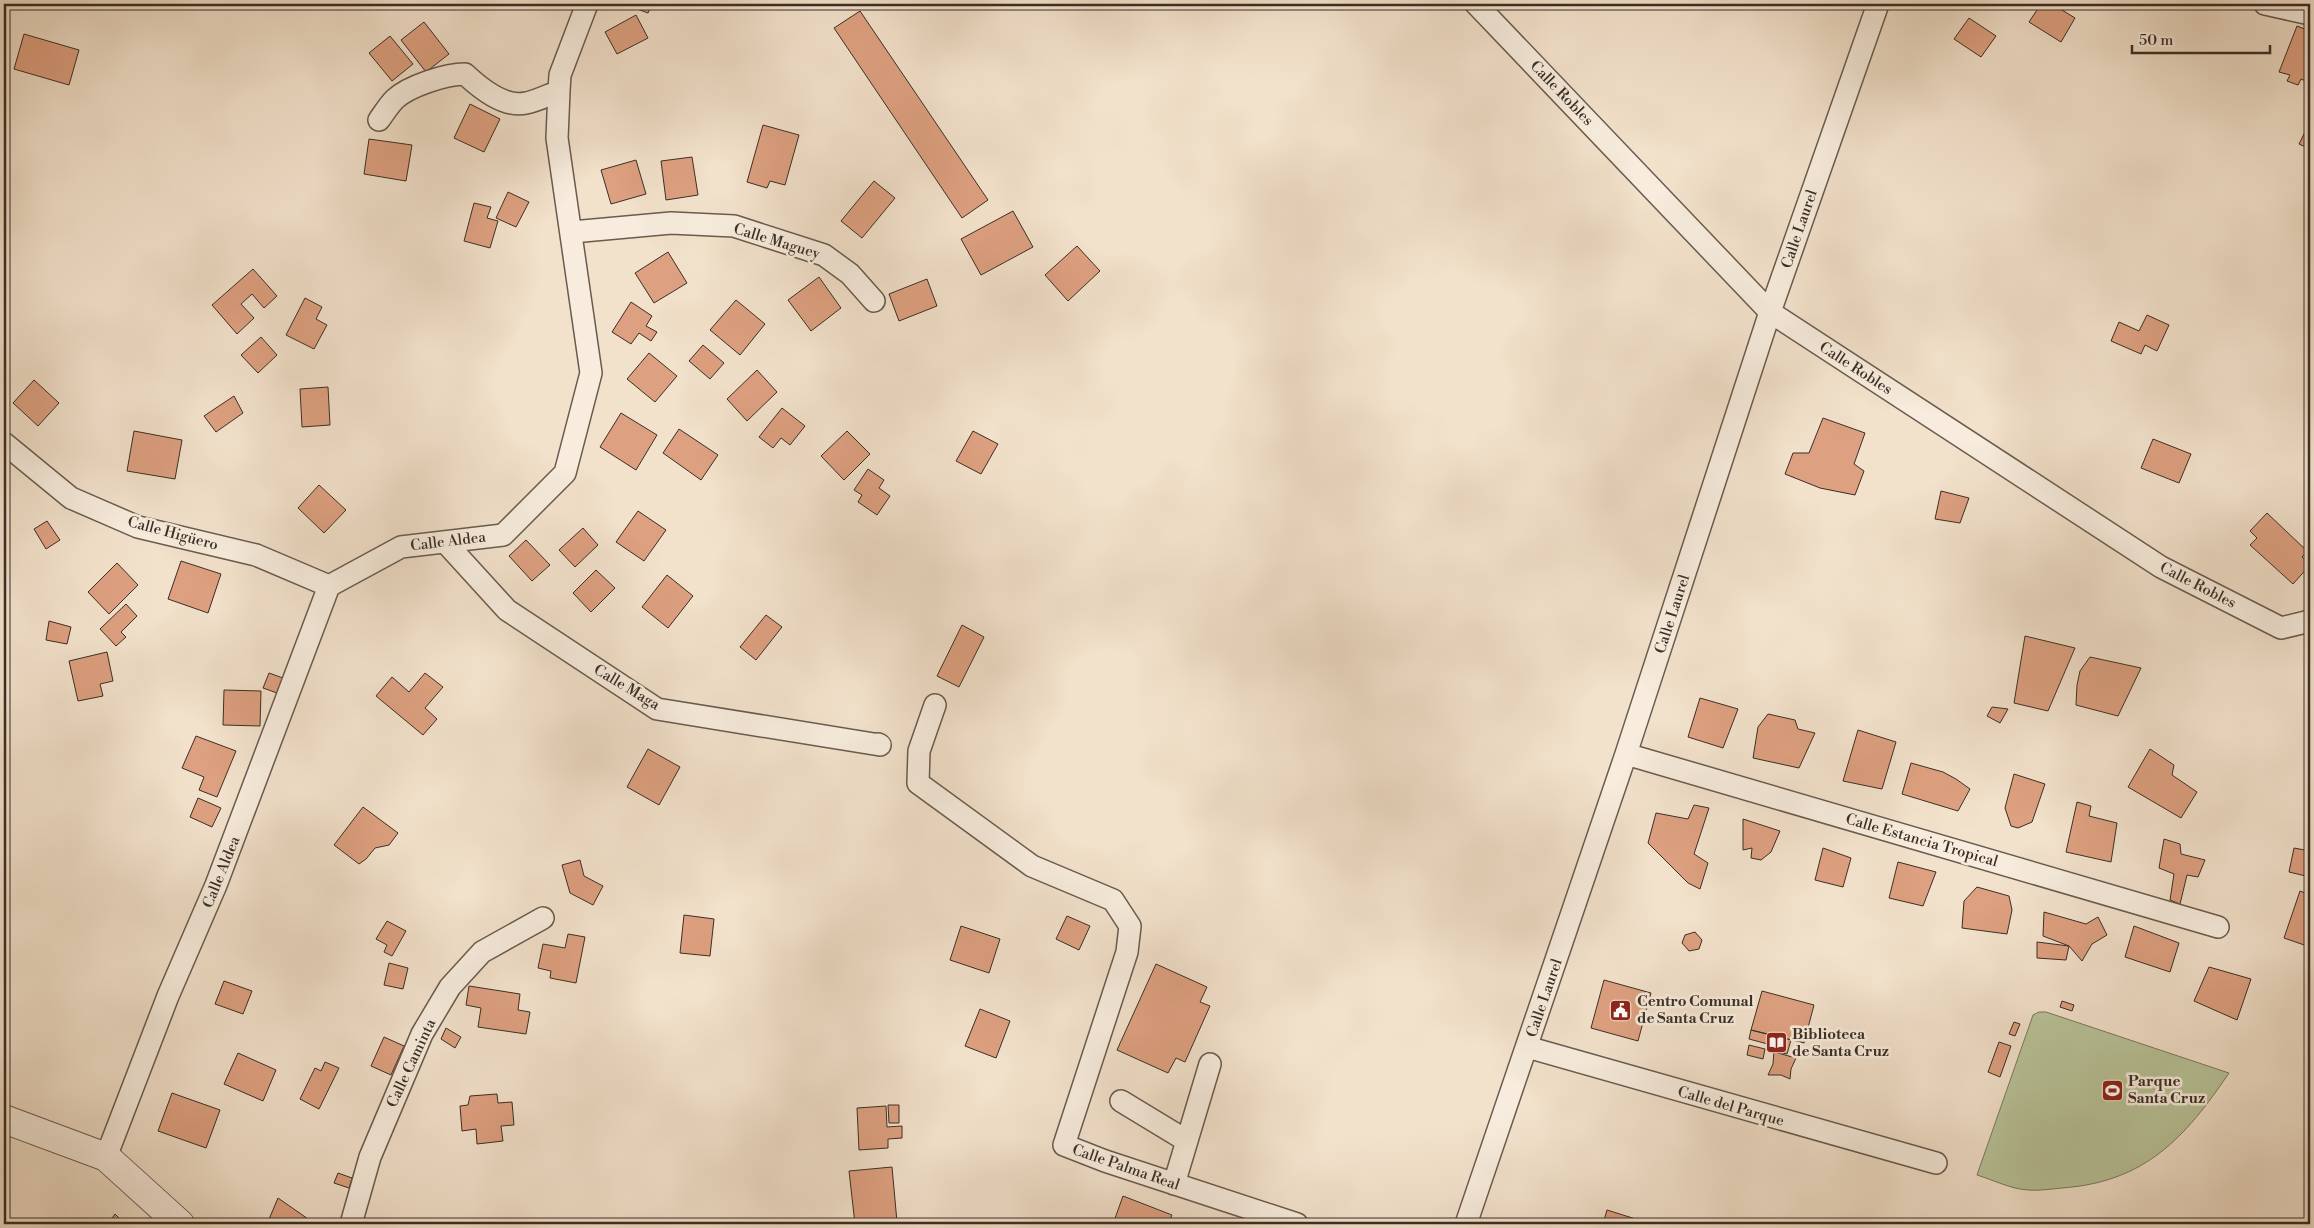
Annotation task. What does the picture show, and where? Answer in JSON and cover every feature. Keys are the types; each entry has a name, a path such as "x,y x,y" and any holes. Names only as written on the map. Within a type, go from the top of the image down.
{"street":[{"name":"Calle Aldea","path":"106,1157 168,996 223,868 329,586 401,547 503,535 566,473 591,373 557,138 559,91 560,75 587,4"},
{"name":"Calle Robles","path":"1476,4 1770,312 2161,567 2281,628 2310,621"},
{"name":"Calle Laurel","path":"1466,1224 1626,754 1770,312 1878,4"},
{"path":"2265,4 2310,14"},
{"path":"378,120 396,98 428,82 451,74 465,74 478,86 505,101 524,103 559,91"},
{"name":"Calle Maguey","path":"572,232 671,223 734,226 824,255 850,274 874,301"},
{"name":"Calle Higüero","path":"4,443 71,498 129,523 256,555 329,586"},
{"name":"Calle Maga","path":"445,542 507,610 657,709 880,745 878,744"},
{"name":"Calle Palma Real","path":"935,705 919,751 918,783 1032,866 1113,900 1130,926 1127,952 1064,1145 1174,1184 1297,1224"},
{"name":"Calle Estancia Tropical","path":"1626,754 2218,927"},
{"name":"Calle Caminta","path":"351,1224 370,1156 422,1034 450,987 482,952 543,918"},
{"name":"Calle del Parque","path":"1527,1047 1936,1163"},
{"path":"1174,1184 1210,1064"},
{"path":"1121,1101 1187,1140"},
{"path":"4,1119 106,1157 180,1224"}],"green space":[{"name":"Parque Santa Cruz","path":"2039,1012 2046,1012 2229,1073 2196,1118 2179,1136 2160,1153 2140,1166 2117,1177 2091,1184 2036,1190 2009,1186 1977,1175 2033,1015"}],"building":[{"path":"624,4 652,4 648,13"},
{"path":"2041,4 2052,4 2075,18 2061,42 2029,22"},
{"path":"860,11 988,200 962,218 834,28"},
{"path":"636,15 648,38 617,54 605,32"},
{"path":"1969,18 1996,36 1981,57 1954,39"},
{"path":"424,22 449,54 426,72 401,40"},
{"path":"2297,26 2310,31 2310,76 2308,82 2301,79 2298,85 2287,81 2290,75 2279,72"},
{"path":"24,34 79,50 69,85 14,69"},
{"path":"390,36 413,64 392,81 369,53"},
{"path":"470,104 500,119 484,152 454,138"},
{"path":"763,125 799,135 785,185 770,181 767,188 747,182"},
{"path":"2306,130 2310,132 2310,149 2299,144"},
{"path":"369,139 412,145 406,181 364,174"},
{"path":"692,157 698,195 666,200 661,161"},
{"path":"636,160 646,194 611,204 601,170"},
{"path":"874,181 895,198 862,238 841,221"},
{"path":"508,192 529,202 516,227 496,218"},
{"path":"474,203 491,207 487,218 498,221 490,248 464,241"},
{"path":"1013,211 1033,247 981,275 961,239"},
{"path":"1077,246 1100,271 1068,301 1045,275"},
{"path":"668,252 687,283 654,303 635,273"},
{"path":"253,269 277,296 264,308 252,294 241,304 254,318 237,334 212,305"},
{"path":"819,277 841,308 811,331 788,300"},
{"path":"927,279 937,306 899,321 889,294"},
{"path":"305,298 322,307 316,319 327,325 314,349 286,335"},
{"path":"736,300 765,324 740,355 710,330"},
{"path":"631,302 652,316 646,326 657,332 651,341 639,333 631,344 612,332"},
{"path":"2147,315 2169,325 2157,351 2145,345 2141,354 2111,341 2119,322 2139,331"},
{"path":"261,337 277,355 258,373 241,355"},
{"path":"703,345 724,363 710,379 689,361"},
{"path":"649,353 677,376 655,402 627,379"},
{"path":"757,370 777,392 747,421 727,399"},
{"path":"34,380 59,403 38,426 13,403"},
{"path":"328,387 330,425 302,427 300,389"},
{"path":"234,396 243,413 216,432 204,416"},
{"path":"782,408 805,426 790,445 781,438 773,448 759,437"},
{"path":"621,413 657,435 636,470 600,447"},
{"path":"1823,418 1865,433 1854,464 1864,471 1855,495 1820,488 1785,474 1793,453 1809,453"},
{"path":"679,429 718,455 701,480 663,453"},
{"path":"134,431 182,440 175,479 127,471"},
{"path":"847,431 870,454 844,480 821,456"},
{"path":"973,431 998,444 981,474 956,461"},
{"path":"2153,439 2191,454 2179,483 2141,468"},
{"path":"868,469 884,480 879,488 890,496 877,515 858,502 862,495 854,490"},
{"path":"319,485 346,510 324,533 298,508"},
{"path":"1941,491 1969,498 1960,523 1935,519"},
{"path":"638,511 666,530 644,561 616,542"},
{"path":"2267,513 2307,551 2302,557 2310,565 2293,584 2250,545 2257,538 2250,531"},
{"path":"47,521 60,540 46,549 34,529"},
{"path":"583,528 598,545 575,567 559,550"},
{"path":"526,540 550,565 532,581 509,556"},
{"path":"181,561 221,574 208,613 168,599"},
{"path":"117,563 138,585 109,614 88,592"},
{"path":"596,570 615,588 591,612 573,593"},
{"path":"667,575 693,596 668,628 642,607"},
{"path":"126,604 137,616 121,632 126,637 116,646 100,629"},
{"path":"766,615 782,627 756,660 740,647"},
{"path":"49,621 71,627 67,644 46,640"},
{"path":"962,625 984,637 959,687 937,676"},
{"path":"2025,636 2075,648 2048,711 2014,703"},
{"path":"107,652 113,681 100,684 103,696 78,701 69,661"},
{"path":"2090,657 2141,668 2118,716 2076,705 2080,671"},
{"path":"269,673 283,678 277,693 263,688"},
{"path":"425,673 443,687 425,708 437,719 423,735 376,696 392,677 409,692"},
{"path":"224,690 261,691 260,726 223,725"},
{"path":"1700,698 1738,709 1723,748 1688,737"},
{"path":"1992,707 2008,709 2000,723 1987,716"},
{"path":"1768,714 1795,720 1798,729 1815,733 1799,768 1753,758 1758,727"},
{"path":"1858,730 1896,742 1882,789 1843,781"},
{"path":"196,736 236,751 217,797 199,790 204,777 182,768"},
{"path":"648,749 680,767 659,805 627,787"},
{"path":"2150,749 2174,765 2172,775 2197,792 2181,818 2128,787"},
{"path":"1911,763 1943,772 1970,789 1958,811 1902,794"},
{"path":"2014,774 2045,784 2032,822 2018,828 2011,826 2005,808"},
{"path":"198,798 221,808 212,827 190,817"},
{"path":"2077,802 2091,806 2089,816 2117,823 2111,862 2066,852"},
{"path":"1694,805 1709,808 1694,854 1708,863 1700,889 1688,883 1648,843 1656,813 1688,819"},
{"path":"363,807 398,833 389,845 375,848 359,864 334,845"},
{"path":"1743,819 1780,831 1771,852 1761,860 1751,858 1752,848 1743,850"},
{"path":"2164,839 2180,844 2181,854 2205,860 2198,877 2187,875 2180,904 2170,900 2174,874 2159,868"},
{"path":"1823,848 1851,858 1843,887 1815,880"},
{"path":"2294,848 2310,851 2310,877 2289,872"},
{"path":"580,860 584,876 603,886 593,905 570,893 562,865"},
{"path":"1898,862 1936,872 1923,906 1889,898"},
{"path":"1977,887 2009,896 2012,910 2007,934 1962,928 1964,901"},
{"path":"2300,891 2310,895 2310,947 2284,938"},
{"path":"2044,912 2086,924 2098,917 2107,935 2092,944 2082,961 2069,946 2043,936"},
{"path":"684,915 714,919 710,956 680,953"},
{"path":"1067,916 1090,926 1079,950 1056,939"},
{"path":"387,921 406,931 392,956 384,952 387,945 376,939"},
{"path":"961,926 1000,939 989,973 950,960"},
{"path":"2134,926 2179,943 2170,972 2125,957"},
{"path":"1695,932 1702,940 1699,949 1689,951 1682,943 1685,935"},
{"path":"568,934 585,937 576,983 550,978 551,971 538,968 543,944 565,948"},
{"path":"2037,942 2069,946 2066,960 2037,958"},
{"path":"389,963 408,968 403,989 384,985"},
{"path":"1156,964 1207,987 1200,1002 1210,1006 1185,1062 1176,1058 1168,1073 1117,1050"},
{"path":"2209,967 2251,979 2237,1020 2194,1001"},
{"name":"Centro Comunal de Santa Cruz","path":"1604,980 1651,993 1638,1041 1591,1028"},
{"path":"224,981 252,991 243,1014 215,1004"},
{"path":"469,986 520,994 518,1010 530,1012 526,1034 478,1027 481,1008 466,1005"},
{"path":"1762,991 1814,1005 1804,1043 1751,1030"},
{"path":"2062,1001 2074,1005 2072,1011 2060,1007"},
{"path":"980,1009 1010,1021 996,1058 965,1046"},
{"path":"2014,1022 2020,1024 2015,1036 2009,1034"},
{"path":"446,1028 461,1037 455,1048 441,1039"},
{"name":"Biblioteca de Santa Cruz","path":"1751,1030 1791,1040 1787,1054 1774,1051 1775,1046 1749,1039"},
{"path":"384,1037 404,1046 391,1075 371,1066"},
{"path":"1999,1042 2011,1046 2000,1077 1988,1072"},
{"path":"1749,1045 1765,1049 1763,1059 1747,1055"},
{"path":"1774,1052 1796,1058 1791,1069 1790,1079 1781,1075 1768,1075 1773,1064"},
{"path":"238,1053 276,1070 263,1101 224,1084"},
{"path":"325,1062 339,1068 319,1109 300,1099 315,1068 321,1071"},
{"path":"172,1093 220,1110 206,1148 158,1131"},
{"path":"497,1094 498,1103 512,1102 514,1125 501,1126 503,1141 477,1144 476,1129 462,1131 460,1106 468,1105 470,1096"},
{"path":"888,1105 899,1105 899,1123 889,1123"},
{"path":"886,1106 887,1127 902,1126 902,1138 888,1139 888,1148 859,1150 857,1108"},
{"path":"892,1167 897,1222 855,1224 849,1171"},
{"path":"338,1173 352,1178 349,1188 334,1183"},
{"path":"1123,1196 1172,1215 1168,1224 1113,1224"},
{"path":"278,1198 311,1221 309,1224 267,1224"},
{"path":"1607,1210 1642,1221 1641,1224 1603,1224"},
{"path":"115,1214 125,1224 108,1224"}],"place":[{"name":"Centro Comunal de Santa Cruz","path":"1621,1010"},
{"name":"Biblioteca de Santa Cruz","path":"1776,1043"},
{"name":"Parque Santa Cruz","path":"2112,1090"}]}
